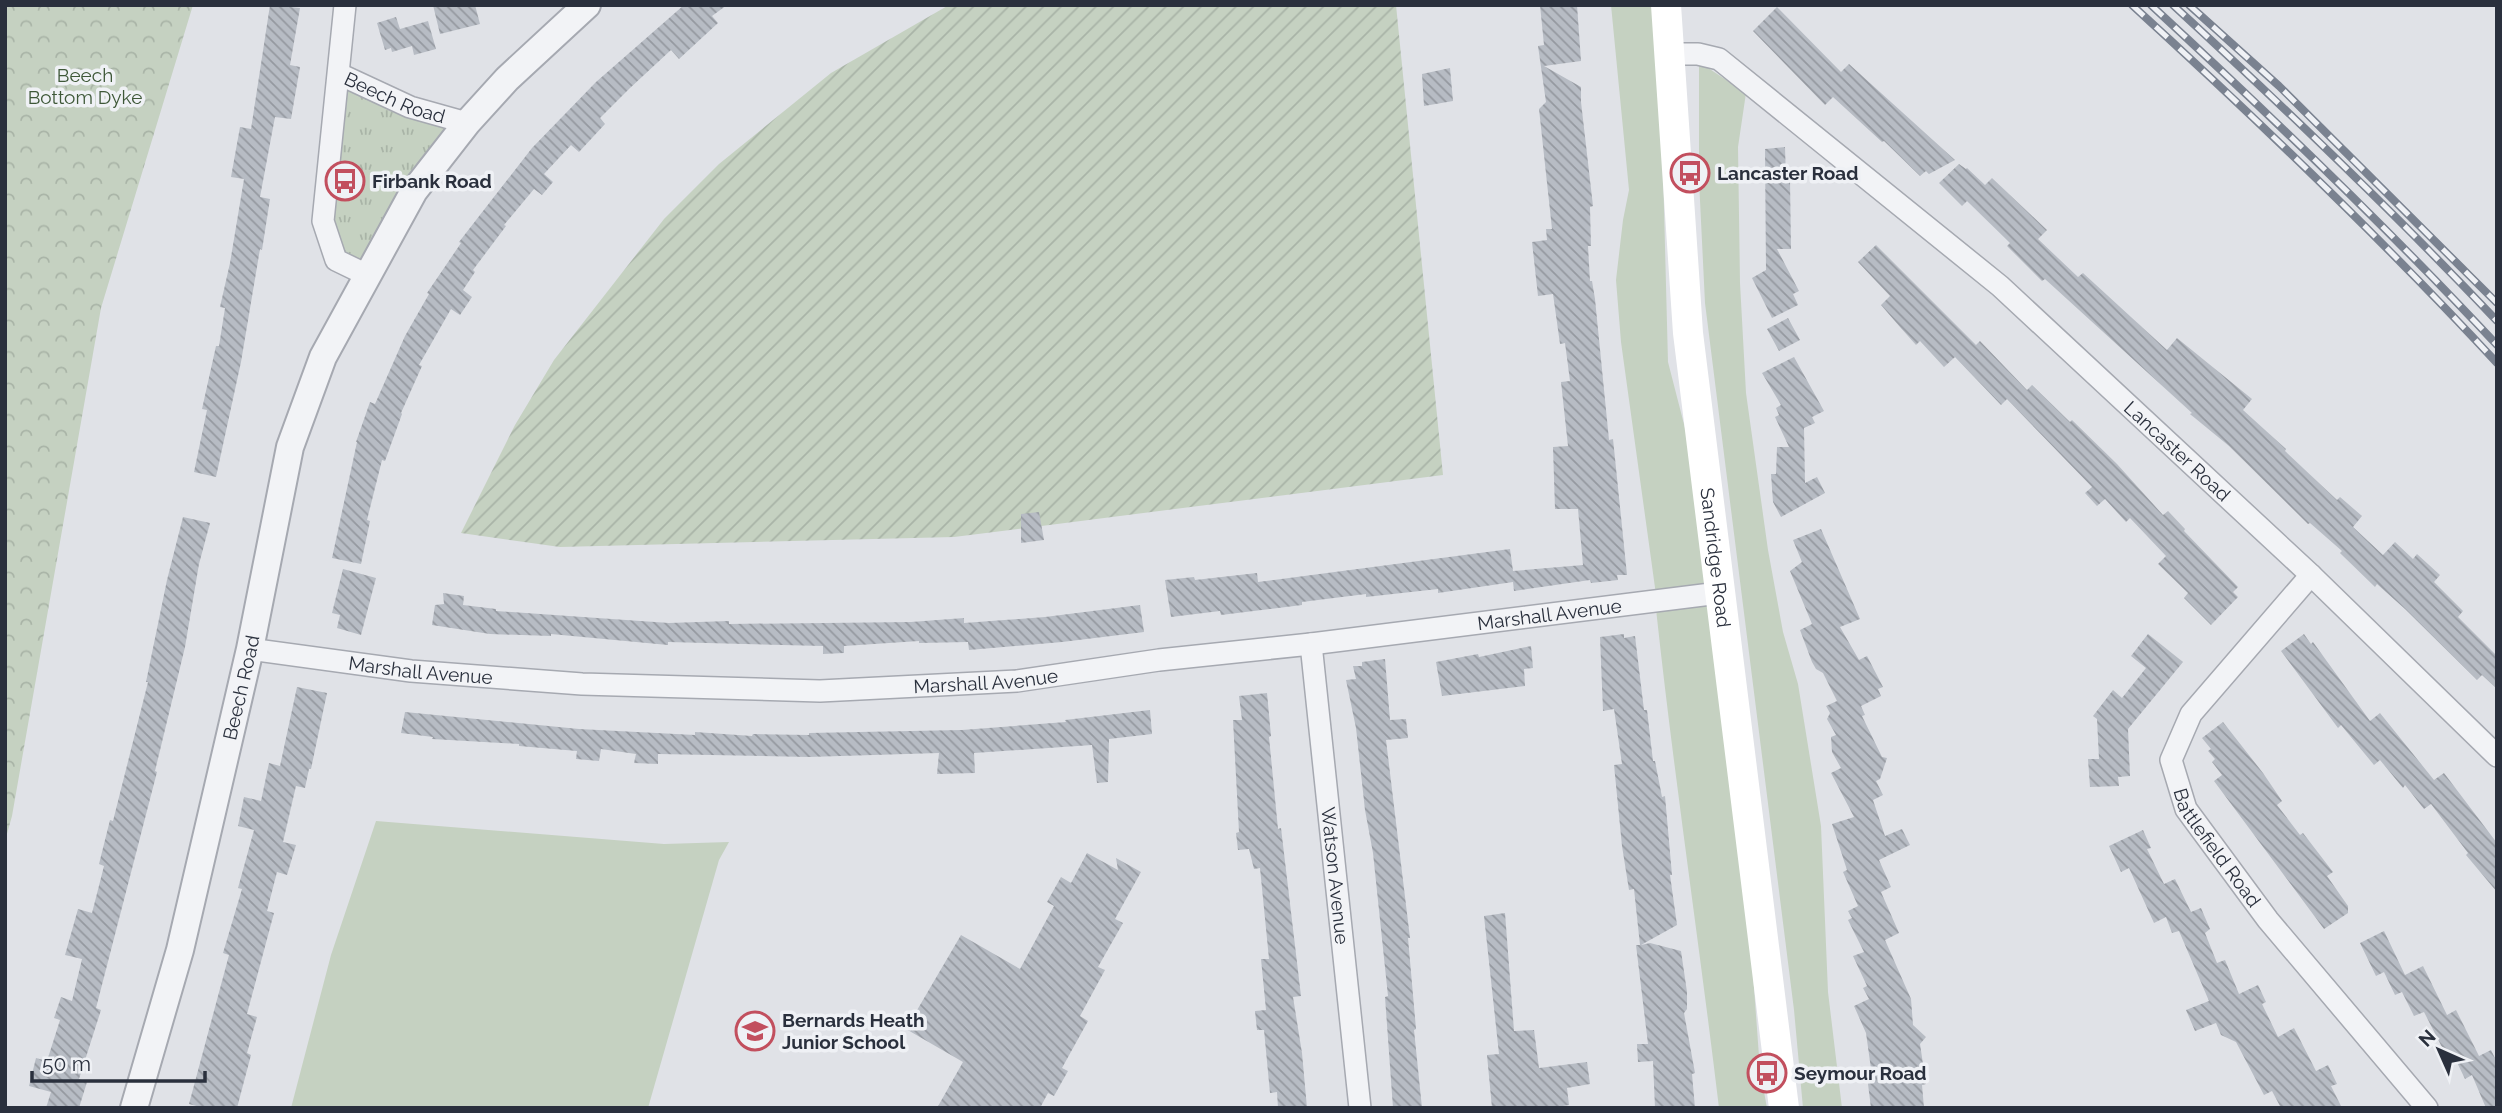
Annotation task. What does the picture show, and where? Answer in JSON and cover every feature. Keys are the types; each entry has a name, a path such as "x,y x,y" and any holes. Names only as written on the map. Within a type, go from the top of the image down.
{"main road":[{"name":"Sandridge Road","path":"1666,5 1688,333 1784,1108"}],"street":[{"path":"339,74 345,5"},
{"name":"Beech Road","path":"134,1108 180,950 250,649 290,447 324,357 414,191 467,123 507,79 587,5"},
{"name":"Lancaster Road","path":"1670,54 1698,54 1719,59 2000,286 2311,575 2497,756"},
{"name":"Beech Road","path":"367,275 336,260 323,221 339,74 410,107 467,123"},
{"name":"Battlefield Road","path":"2311,575 2191,714 2171,760 2186,809 2269,920 2427,1108"},
{"name":"Marshall Avenue","path":"250,649 411,671 582,684 820,691 1017,681 1160,660 1719,593"},
{"name":"Watson Avenue","path":"1311,644 1360,1108"}],"green space":[{"name":"Beech Bottom Dyke","path":"5,5 193,5 101,308 12,816 5,841"},
{"path":"949,5 1396,5 1443,475 954,537 560,547 461,533 515,425 554,360 664,219 719,164 831,73"},
{"path":"1611,5 1655,5 1660,54 1668,362 1696,471 1719,593 1657,602 1621,342 1616,280 1629,190"},
{"path":"1699,62 1746,93 1738,147 1740,283 1746,393 1768,550 1783,632 1798,684 1821,826 1828,992 1842,1108 1803,1108 1794,1010 1705,303 1699,180"},
{"path":"339,74 467,123 367,275 336,260 323,221"},
{"path":"1712,600 1748,905 1760,1070 1767,1108 1719,1108 1656,609"},
{"path":"376,821 664,844 729,842 719,860 648,1108 291,1108 331,955"}],"building":[{"path":"270,5 300,8 290,65 300,67 291,119 275,117 260,197 270,199 262,250 260,249 241,362 216,477 194,472 207,410 202,409 216,346 219,346 225,308 220,307 244,179 231,177 240,127 251,129"},
{"path":"433,5 475,5 480,24 440,34"},
{"path":"684,5 727,5 712,16 718,23 679,59 671,50 630,88 600,118 605,124 579,152 571,145 544,174 553,182 542,195 534,189 504,225 506,226 473,270 475,272 463,290 472,297 460,315 451,309 419,365 422,366 401,413 385,461 382,460 367,520 370,521 361,564 332,558 356,442 370,402 375,404 405,336 429,294 427,293 461,243 459,242 532,148 596,82"},
{"path":"1540,5 1577,5 1581,61 1544,66 1581,87 1593,206 1590,207 1591,246 1588,246 1590,281 1595,299 1609,440 1613,439 1627,575 1617,575 1618,580 1591,583 1590,580 1514,591 1513,582 1438,593 1438,589 1366,597 1366,594 1221,615 1220,611 1171,617 1165,580 1194,577 1195,580 1257,573 1258,582 1510,549 1513,571 1583,565 1578,509 1555,509 1553,447 1568,446 1561,382 1570,381 1565,343 1560,344 1553,294 1538,296 1532,242 1547,240 1546,229 1552,229 1539,109 1546,102 1538,46 1544,45"},
{"path":"1777,7 1841,72 1849,64 1955,160 1920,176 1833,97 1825,105 1753,31"},
{"path":"396,17 400,29 428,21 436,49 414,55 412,46 392,52 391,48 385,50 377,23"},
{"path":"1450,68 1453,101 1424,106 1422,74"},
{"path":"1785,147 1786,180 1790,180 1791,249 1777,249 1799,291 1793,294 1798,305 1772,318 1752,278 1766,270 1765,149"},
{"path":"1959,164 1985,185 1992,178 2047,230 2038,239 2078,277 2083,273 2167,350 2177,338 2252,399 2243,410 2337,500 2340,497 2362,516 2353,527 2383,555 2395,542 2413,559 2417,554 2440,575 2434,582 2463,611 2458,617 2497,656 2497,689 2482,675 2477,680 2405,609 2377,584 2375,587 2340,553 2342,551 2308,524 2229,446 2190,414 2192,413 2045,279 2042,281 2007,246 2010,243 1967,201 1962,206 1939,183"},
{"path":"1876,245 1976,345 1980,341 2027,390 2032,385 2070,422 2072,420 2163,515 2168,511 2238,587 2233,592 2238,597 2211,625 2184,598 2188,593 2158,564 2166,556 2130,518 2126,522 2105,499 2097,506 2085,493 2092,487 2007,399 2001,405 1955,357 1944,367 1920,341 1916,345 1900,327 1881,305 1890,296 1858,262"},
{"path":"1788,318 1800,340 1779,351 1767,329"},
{"path":"1794,357 1824,411 1812,417 1815,423 1804,428 1805,483 1817,477 1825,493 1781,517 1773,502 1771,474 1776,474 1777,447 1789,447 1775,417 1779,415 1776,408 1781,405 1762,373"},
{"path":"1039,512 1044,540 1021,543 1021,514"},
{"path":"183,517 210,523 199,564 185,647 155,771 157,772 96,1008 101,1010 79,1079 87,1082 79,1108 46,1108 51,1092 29,1086 36,1058 47,1061 60,1020 54,1018 61,997 72,1001 82,959 65,955 78,909 92,913 104,866 99,864 110,820 113,821 148,682 167,580"},
{"path":"1821,529 1860,619 1840,627 1859,660 1867,656 1883,687 1878,689 1881,696 1861,706 1865,715 1862,716 1882,757 1887,758 1880,779 1876,781 1883,795 1873,800 1885,836 1902,829 1910,845 1879,860 1891,887 1881,892 1899,933 1885,940 1911,999 1913,1025 1926,1037 1920,1044 1926,1084 1922,1085 1924,1108 1871,1108 1867,1076 1872,1076 1866,1033 1854,1006 1869,999 1863,988 1867,986 1853,956 1864,952 1848,920 1852,918 1848,911 1858,906 1843,872 1847,870 1832,824 1854,817 1831,773 1841,768 1832,752 1831,737 1836,735 1827,719 1830,713 1826,706 1837,701 1823,673 1816,669 1812,662 1800,630 1812,624 1790,571 1802,562 1793,540"},
{"path":"343,569 376,578 361,635 337,628 340,615 332,613"},
{"path":"443,593 464,596 463,605 496,611 669,623 911,622 964,618 964,623 1045,617 1140,605 1144,632 969,650 968,642 919,641 844,646 844,653 823,654 823,646 668,642 668,645 551,634 490,634 432,625 435,605 444,604"},
{"path":"1624,634 1624,638 1635,636 1653,761 1662,797 1665,796 1670,875 1677,925 1641,945 1650,943 1681,951 1687,992 1687,1009 1684,1013 1695,1073 1692,1074 1695,1108 1655,1108 1653,1061 1638,1062 1637,1044 1648,1044 1636,945 1640,945 1634,889 1629,890 1622,846 1614,765 1622,764 1614,709 1603,711 1600,637"},
{"path":"2148,634 2183,662 2128,729 2130,776 2118,777 2119,786 2090,787 2088,759 2099,759 2097,719 2093,716 2113,690 2122,698 2146,668 2131,656"},
{"path":"2304,634 2311,644 2313,642 2370,721 2380,713 2434,780 2444,773 2497,843 2497,892 2466,855 2468,853 2431,804 2424,809 2380,760 2374,765 2341,725 2338,728 2281,651"},
{"path":"1531,646 1533,668 1524,669 1525,686 1442,696 1436,662 1478,654 1479,657"},
{"path":"1385,659 1390,720 1406,719 1408,738 1386,740 1410,938 1414,1030 1422,1108 1393,1108 1385,997 1388,996 1373,853 1365,810 1356,728 1346,680 1356,679 1353,666"},
{"path":"297,687 327,693 311,769 305,788 296,786 283,842 296,845 287,875 277,872 267,911 274,913 247,1014 257,1017 247,1053 251,1055 237,1108 204,1108 189,1104 229,955 223,953 242,889 238,888 254,830 238,826 244,797 261,801 269,763 280,766"},
{"path":"1267,693 1278,829 1281,828 1301,996 1293,997 1307,1108 1278,1108 1277,1092 1270,1093 1264,1030 1257,1030 1255,1011 1266,1010 1261,959 1269,959 1260,868 1254,869 1249,849 1238,850 1236,833 1239,832 1233,720 1242,720 1239,696"},
{"path":"1150,710 1152,734 1109,739 1108,782 1097,783 1092,745 974,753 975,773 937,774 939,753 808,757 658,754 658,764 634,763 636,754 601,749 599,761 576,759 577,751 519,744 432,739 433,737 401,733 405,712 579,729 752,736 962,730 1066,722 1065,720"},
{"path":"2223,722 2282,801 2277,805 2333,872 2327,876 2348,906 2348,913 2324,929 2214,781 2222,775 2212,762 2215,759 2208,751 2211,749 2202,738"},
{"path":"2143,830 2151,848 2147,849 2164,884 2175,879 2191,912 2201,908 2210,929 2205,933 2217,963 2225,960 2239,994 2258,985 2266,1002 2262,1004 2278,1037 2294,1028 2316,1071 2328,1065 2337,1084 2331,1086 2342,1108 2281,1108 2272,1091 2264,1095 2236,1042 2221,1035 2216,1023 2195,1031 2186,1010 2209,1001 2179,931 2172,933 2166,917 2154,923 2129,868 2121,872 2109,846"},
{"path":"1087,853 1118,870 1116,858 1141,872 1115,919 1123,923 1098,967 1105,970 1080,1016 1088,1021 1062,1068 1068,1071 1054,1096 1048,1093 1040,1108 937,1108 963,1062 906,1029 961,935 1020,969 1054,906 1047,902 1061,877 1071,883"},
{"path":"1505,913 1514,1031 1534,1030 1539,1068 1587,1062 1590,1084 1567,1088 1569,1105 1550,1108 1492,1108 1487,1055 1499,1054 1484,916"},
{"path":"2384,931 2405,975 2423,966 2447,1015 2456,1010 2479,1056 2491,1050 2497,1062 2497,1108 2486,1108 2472,1075 2465,1079 2453,1054 2447,1057 2424,1012 2414,1016 2402,992 2395,995 2384,972 2376,976 2360,943"}],"railway":[{"path":"2132,5 2318,180 2409,270 2497,363"},
{"path":"2151,5 2327,172 2497,345"},
{"path":"2173,5 2338,160 2497,321"},
{"path":"2189,5 2279,86 2497,303"}],"place":[{"name":"Lancaster Road","path":"1690,173"},
{"name":"Firbank Road","path":"345,181"},
{"name":"Bernards Heath Junior School","path":"755,1031"},
{"name":"Seymour Road","path":"1767,1073"}]}
